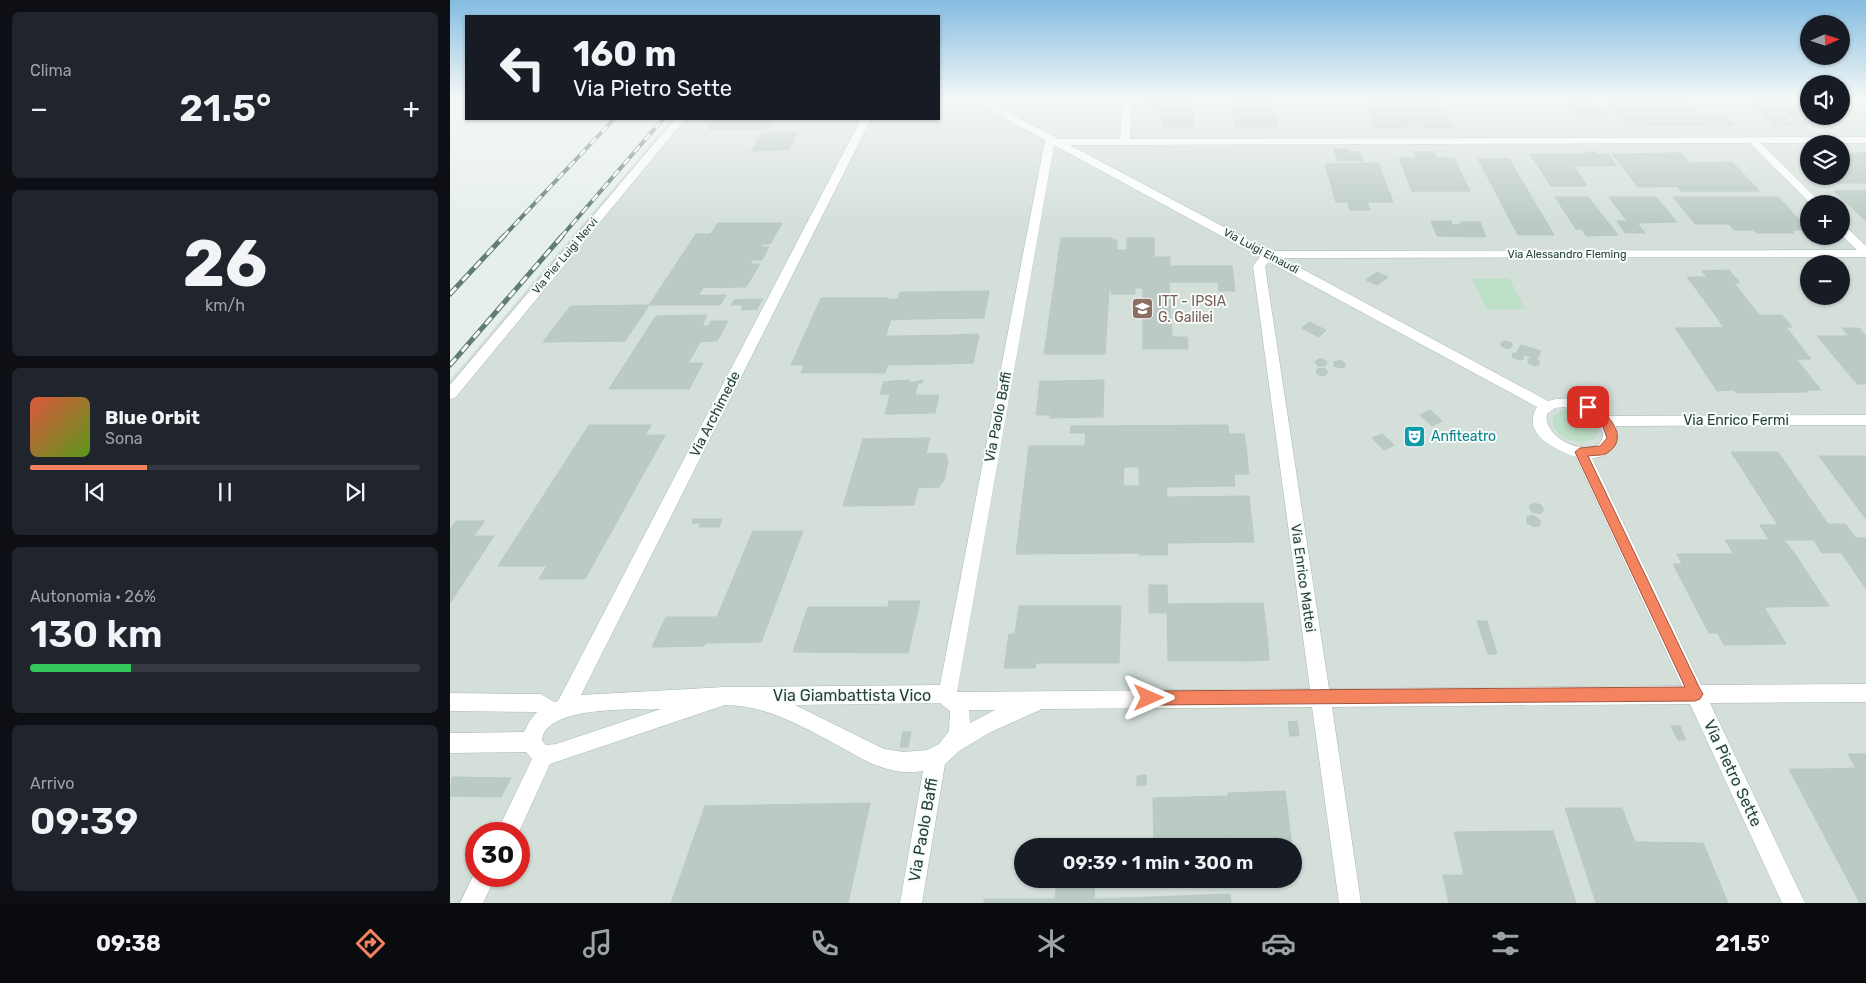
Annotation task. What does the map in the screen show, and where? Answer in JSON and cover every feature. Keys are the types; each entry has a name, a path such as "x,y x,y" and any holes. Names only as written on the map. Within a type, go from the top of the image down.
{"street":[{"name":"Via Pier Luigi Nervi","path":"450,394 662,140"},
{"name":"Via Archimede","path":"558,711 855,140"},
{"name":"Via Luigi Einaudi","path":"1054,140 1546,406"},
{"name":"Via Paolo Baffi","path":"950,699 1054,140"},
{"path":"1064,140 1664,140"},
{"path":"1752,140 1808,195"},
{"path":"1850,237 1866,253"},
{"name":"Via Alessandro Fleming","path":"1268,255 1866,253"},
{"name":"Via Enrico Mattei","path":"1268,255 1259,266 1350,903"},
{"path":"1554,403 1576,403 1598,413 1606,421 1611,429 1612,438 1609,445 1598,451 1580,452 1556,444 1541,428 1539,420 1540,412 1546,406 1554,403"},
{"name":"Via Enrico Fermi","path":"1606,421 1866,420"},
{"name":"Via Pietro Sette","path":"1580,452 1794,903"},
{"name":"Via Giambattista Vico","path":"558,711 584,704 731,696 941,694 950,699 1054,699"},
{"path":"944,751 969,734 1012,712 1054,699 1866,694"},
{"name":"Via Giambattista Vico","path":"450,743 568,751 731,696 760,701 794,713 892,762 908,762 944,751"},
{"path":"944,751 958,732 960,721 958,705 950,699"},
{"path":"450,702 541,703 558,711 537,726 538,748 511,822"},
{"name":"Via Paolo Baffi","path":"911,903 944,751"},
{"path":"471,903 479,887"}],"shaded area":[{"path":"654,140 1800,140 1800,185 1850,185 1850,140 1866,140 1866,903 450,903 450,380"}],"green space":[{"path":"1509,278 1525,309 1487,310 1472,279"},
{"path":"1567,410 1589,417 1596,425 1598,430 1597,436 1591,440 1576,441 1562,436 1556,431 1553,417 1561,411"}],"building":[{"path":"758,140 794,140 788,150 751,151"},
{"path":"1334,149 1348,149 1349,152 1360,152 1363,161 1338,161"},
{"path":"1414,152 1434,152 1437,158 1454,158 1470,191 1412,191 1399,158 1416,158"},
{"path":"1582,152 1595,152 1604,164 1590,164"},
{"path":"1681,153 1690,163 1732,162 1755,186 1638,187 1612,154"},
{"path":"1850,153 1866,153 1866,183 1850,183"},
{"path":"1530,154 1571,154 1580,166 1574,166 1587,186 1551,186"},
{"path":"1571,154 1583,154 1590,164 1604,164 1597,154 1608,154 1617,166 1580,166"},
{"path":"1478,159 1509,159 1554,235 1518,235"},
{"path":"1378,163 1393,202 1336,202 1325,164"},
{"path":"1677,186 1755,186 1759,191 1680,191"},
{"path":"1834,191 1866,191 1866,198 1850,199 1850,195 1838,195"},
{"path":"1555,197 1588,197 1618,235 1586,236 1582,229 1576,229"},
{"path":"1609,197 1656,197 1677,222 1637,223 1645,233 1625,233 1617,221 1627,221"},
{"path":"1673,197 1778,197 1800,220 1800,230 1792,230 1794,233 1756,233 1753,230 1734,230 1729,224 1695,224"},
{"path":"1866,198 1866,221 1850,206 1850,199"},
{"path":"1348,202 1367,202 1370,210 1350,210"},
{"path":"1431,221 1451,221 1452,225 1461,225 1460,222 1480,222 1486,237 1437,236"},
{"path":"718,223 782,223 770,244 762,244 760,247 769,247 762,260 752,260 750,264 760,264 746,287 676,288"},
{"path":"696,234 711,234 676,288 703,288 698,296 670,296 663,305 649,305"},
{"path":"1061,238 1112,238 1112,240 1117,240 1117,250 1127,250 1127,238 1154,238 1154,257 1170,257 1170,266 1232,266 1235,291 1219,291 1218,282 1169,282 1172,337 1187,337 1188,349 1143,349 1143,288 1135,288 1135,294 1111,294 1112,290 1109,290 1105,354 1044,354"},
{"path":"1729,270 1740,283 1734,283 1760,316 1716,316 1687,277 1707,277 1702,271"},
{"path":"1377,272 1388,277 1377,285 1366,280"},
{"path":"989,291 984,318 913,319 920,292"},
{"path":"900,292 920,292 913,319 891,320"},
{"path":"726,295 720,305 663,305 670,296"},
{"path":"821,298 887,298 864,365 791,365"},
{"path":"763,299 759,305 731,305 734,300"},
{"path":"887,299 898,299 873,373 801,373 804,365 864,365"},
{"path":"649,305 644,313 565,313 571,306"},
{"path":"743,305 759,305 757,309 741,310"},
{"path":"565,313 644,313 625,341 543,342"},
{"path":"707,315 702,326 691,326 683,342 701,341 688,363 703,363 689,389 609,389 656,316"},
{"path":"1782,315 1792,327 1724,328 1716,316"},
{"path":"711,321 728,321 717,341 683,342 691,326 709,326"},
{"path":"1309,322 1326,330 1319,337 1302,328"},
{"path":"1786,327 1811,359 1796,359 1782,341 1684,341 1675,328"},
{"path":"1842,328 1859,328 1866,336 1849,336"},
{"path":"977,334 979,336 973,363 947,364 954,335"},
{"path":"954,335 947,364 888,365 897,336"},
{"path":"886,336 897,336 885,373 873,373"},
{"path":"1817,336 1866,336 1866,384 1857,384"},
{"path":"1684,341 1782,341 1821,390 1806,390 1808,392 1736,393 1734,390 1717,391"},
{"path":"1501,342 1512,343 1512,347 1507,349 1501,346"},
{"path":"1521,345 1541,351 1537,359 1517,352"},
{"path":"1513,353 1523,355 1524,359 1519,360 1512,357"},
{"path":"1533,358 1539,361 1539,365 1534,366 1528,363 1528,359"},
{"path":"1318,359 1324,359 1327,363 1325,366 1318,366 1315,362"},
{"path":"1340,360 1345,363 1345,367 1339,368 1334,366 1334,362"},
{"path":"1323,368 1328,371 1326,375 1321,376 1316,373 1317,369"},
{"path":"909,380 910,383 923,380 922,383 918,383 915,395 939,395 935,413 885,414 890,395 887,394 891,381"},
{"path":"1104,380 1103,417 1050,418 1051,415 1055,415 1059,381"},
{"path":"891,381 887,394 880,394 884,382"},
{"path":"1040,381 1059,381 1055,415 1036,415"},
{"path":"1430,410 1442,421 1432,426 1420,415"},
{"path":"589,425 651,425 580,550 570,550 563,561 550,561 547,566 498,566"},
{"path":"1228,425 1229,434 1139,436 1140,432 1124,432 1124,446 1085,446 1086,426"},
{"path":"1071,426 1086,426 1086,433 1070,433"},
{"path":"1124,432 1140,432 1139,436 1229,434 1231,446 1246,446 1249,474 1166,475 1167,497 1249,496 1254,542 1167,543 1168,555 1139,555 1139,553 1016,554 1029,446 1124,446","holes":["1124,467 1139,467 1139,486 1123,486"]},
{"path":"1229,434 1244,434 1246,446 1231,446"},
{"path":"1382,434 1394,445 1384,450 1372,438"},
{"path":"646,435 665,435 585,579 539,579 550,561 563,561 570,550 580,550"},
{"path":"930,438 926,453 922,453 913,488 918,488 914,505 843,506 863,439"},
{"path":"1731,452 1778,452 1828,524 1778,525"},
{"path":"922,453 946,454 948,461 944,480 939,487 913,488"},
{"path":"1819,456 1866,456 1866,519"},
{"path":"1234,474 1235,486 1166,487 1166,475"},
{"path":"1534,503 1541,505 1544,510 1540,514 1532,512 1529,506"},
{"path":"1533,515 1540,520 1540,525 1534,527 1527,523 1527,517"},
{"path":"693,519 722,519 719,527 699,527 700,523 692,523"},
{"path":"456,521 485,521 473,536 450,536 450,529"},
{"path":"1845,524 1856,538 1866,538 1866,552 1822,553 1814,540 1769,540 1760,525"},
{"path":"753,531 803,531 761,642 706,643"},
{"path":"450,536 475,536 450,573"},
{"path":"475,536 494,536 450,603 450,573"},
{"path":"1725,540 1784,540 1795,554 1734,554"},
{"path":"1841,552 1866,552 1866,589"},
{"path":"1677,554 1795,554 1829,606 1764,607 1786,644 1724,645"},
{"path":"1673,564 1682,564 1718,633 1709,633"},
{"path":"1149,585 1167,585 1168,613 1149,613"},
{"path":"889,601 920,601 908,653 793,652 808,607 888,607"},
{"path":"1263,603 1268,645 1246,646 1247,661 1168,661 1167,604"},
{"path":"1019,606 1121,606 1119,663 1036,663 1035,668 1004,668 1009,634 1015,634"},
{"path":"666,617 717,617 704,646 652,647"},
{"path":"1477,621 1487,621 1497,654 1488,654"},
{"path":"1268,645 1269,660 1247,661 1246,646"},
{"path":"1297,721 1299,736 1290,736 1288,722"},
{"path":"1671,726 1680,726 1686,740 1678,740"},
{"path":"903,732 911,732 908,747 900,747"},
{"path":"1848,754 1866,754 1866,903 1860,903 1789,769 1823,769 1829,779 1862,779"},
{"path":"1856,768 1862,779 1829,779 1823,769"},
{"path":"1146,775 1146,785 1137,786 1137,776"},
{"path":"452,777 511,778 501,797 450,796"},
{"path":"1285,791 1291,838 1231,838 1228,793"},
{"path":"1228,796 1231,838 1154,838 1153,798"},
{"path":"870,803 848,903 671,903 705,806"},
{"path":"1565,808 1622,808 1635,842 1703,843 1728,903 1596,903"},
{"path":"1528,831 1549,903 1449,903 1443,875 1464,875 1454,832"},
{"path":"1528,831 1553,831 1576,903 1549,903"},
{"path":"1056,888 1095,888 1094,899 1055,899"},
{"path":"1230,894 1231,903 1102,903 1102,899"},
{"path":"984,899 1102,899 1102,903 984,903"}],"railway":[{"path":"503,237 594,140"},
{"path":"561,237 645,140"},
{"path":"450,294 504,236"},
{"path":"450,365 562,236"}],"place":[{"name":"ITT - IPSIA G. Galilei","path":"1142,309"},
{"name":"Anfiteatro","path":"1415,436"}],"route":[{"path":"1149,698 1695,694 1580,452 1592,453 1603,450 1609,445 1612,438 1611,429 1606,421 1588,407"}]}
